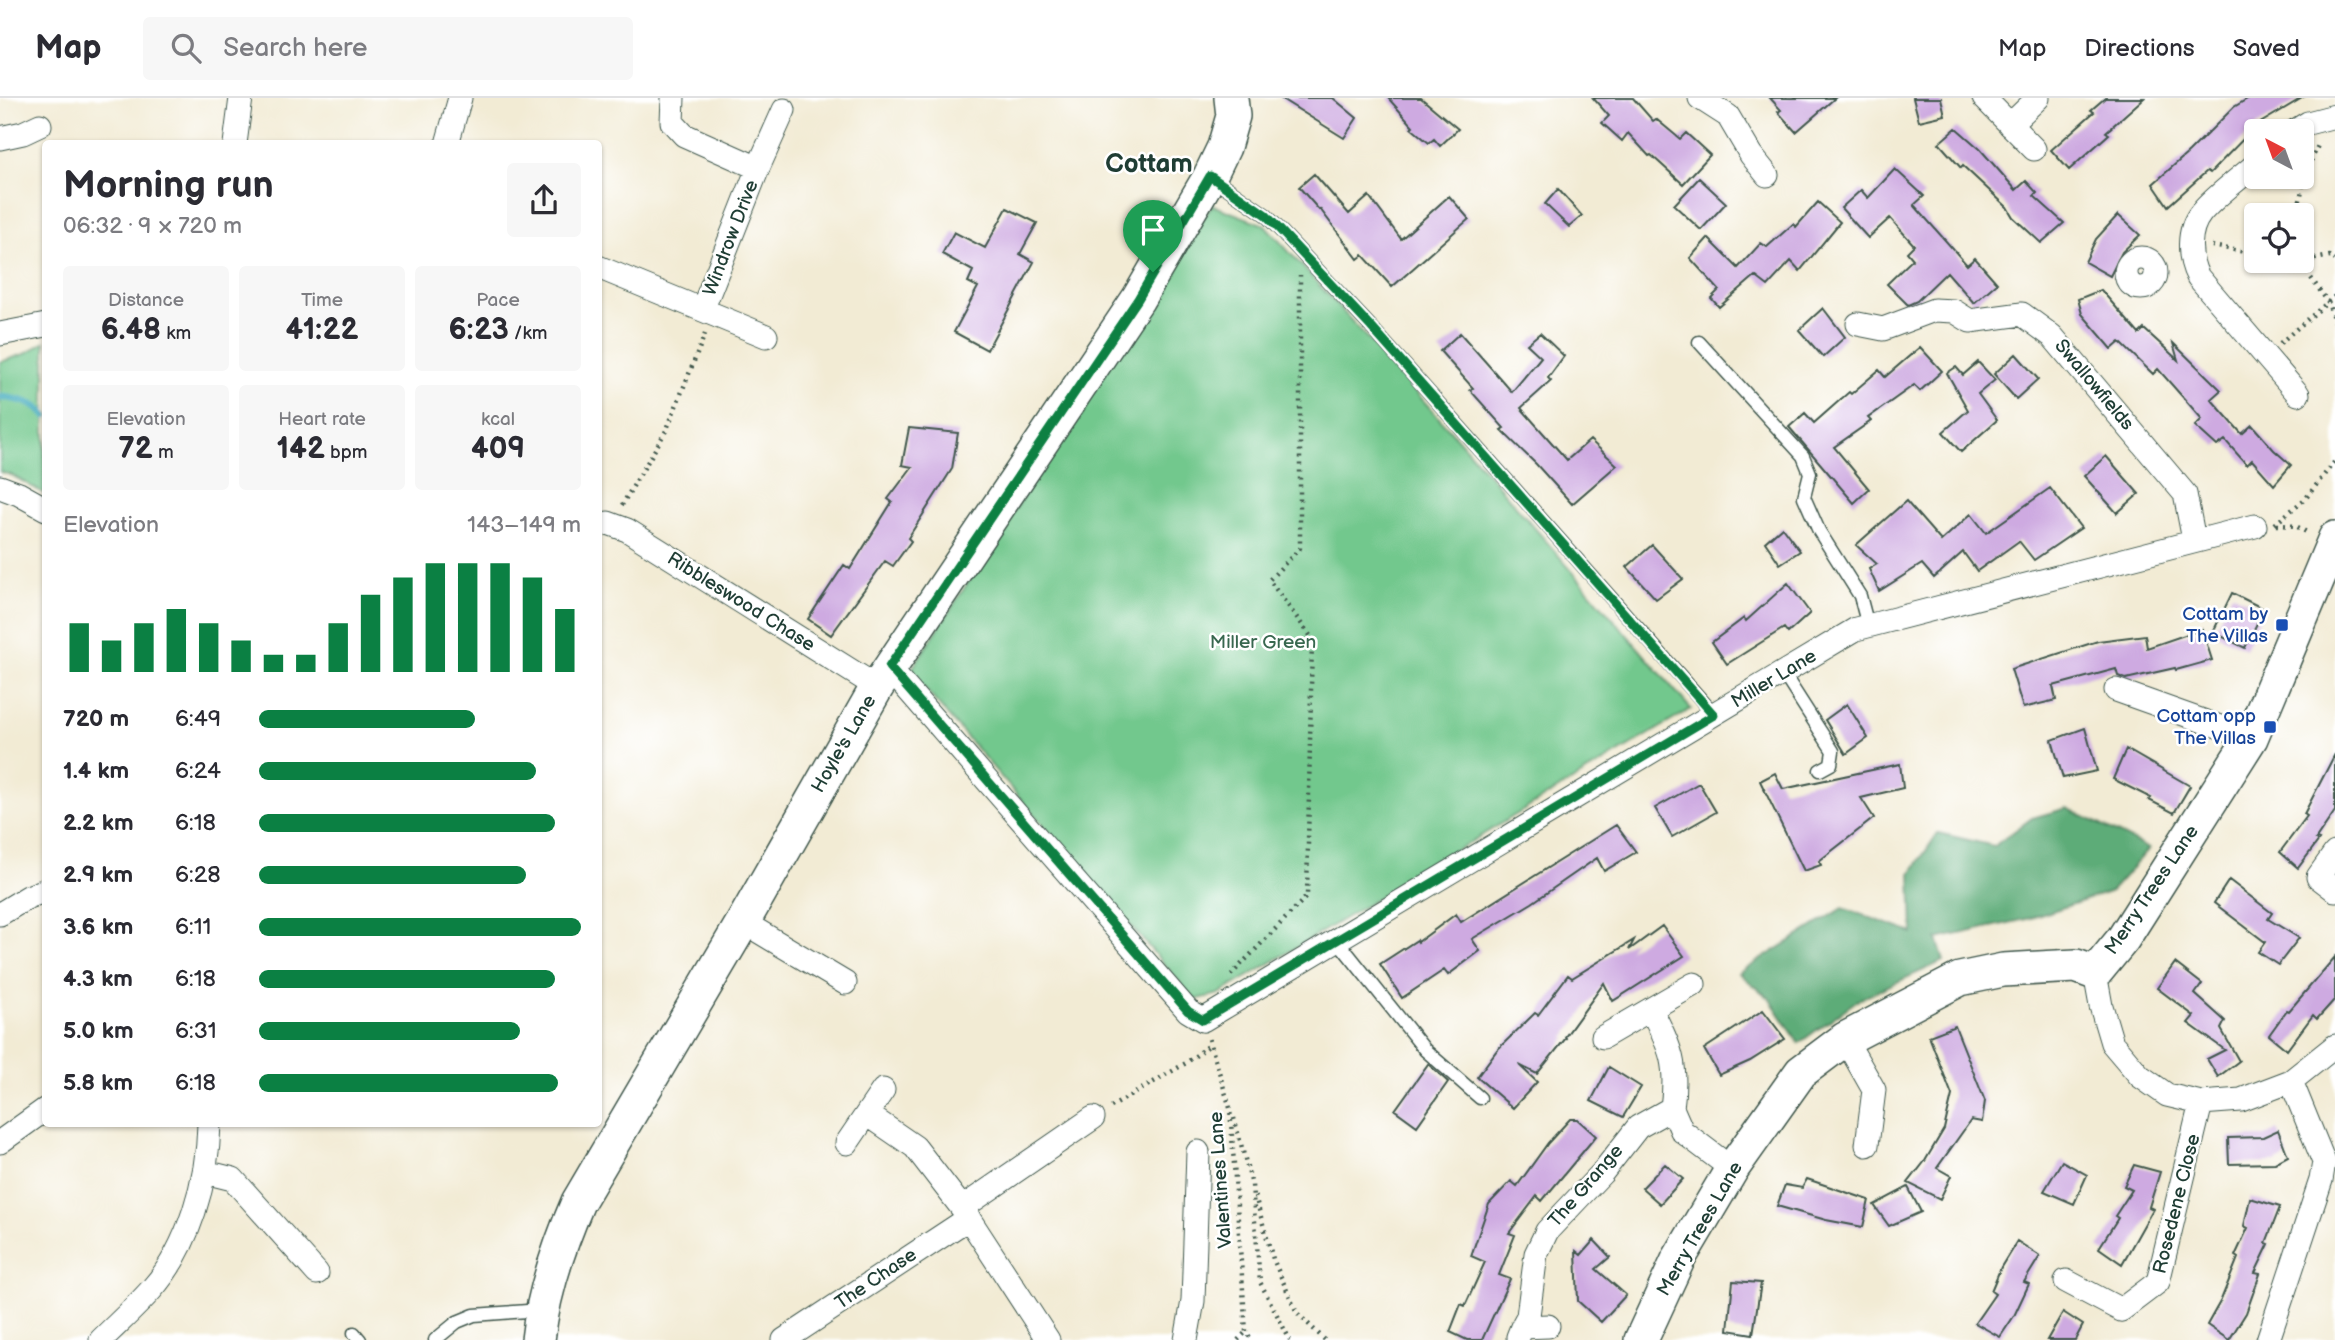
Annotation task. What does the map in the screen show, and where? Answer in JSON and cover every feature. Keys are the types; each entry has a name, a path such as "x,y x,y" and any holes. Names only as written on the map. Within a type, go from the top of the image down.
{"street":[{"path":"236,140 241,98"},
{"path":"448,140 460,98"},
{"name":"Windrow Drive","path":"673,98 672,122 684,135 758,168"},
{"name":"Hoyle's Lane","path":"540,1325 564,1233 578,1202 883,677 1138,299 1224,148 1233,116 1231,98"},
{"path":"1700,98 1728,116 1751,155 1767,175"},
{"path":"1984,98 2034,149"},
{"path":"2010,125 2038,98"},
{"name":"Windrow Drive","path":"709,311 758,168 784,110"},
{"path":"2314,123 2335,116"},
{"path":"0,138 23,133 40,125"},
{"path":"2244,175 2200,214 2191,254 2198,277 2298,394"},
{"path":"2156,272 2191,254"},
{"name":"Windrow Drive","path":"602,269 766,335"},
{"name":"Swallowfields","path":"1858,324 1883,329 1934,310 1954,311 1970,321 2022,314 2052,336 2185,494 2194,540"},
{"path":"0,334 42,326"},
{"path":"0,487 42,507"},
{"name":"Ribbleswood Chase","path":"604,520 883,677"},
{"name":"Miller Lane","path":"1203,1020 1856,629 2194,540 2264,525"},
{"name":"Merry Trees Lane","path":"1641,1340 1678,1260 1732,1169 1801,1072 1845,1039 1960,979 2003,970 2076,966 2095,973 2123,939 2252,738 2335,538"},
{"path":"883,677 1188,1011 1203,1020"},
{"path":"2116,690 2252,738"},
{"path":"2335,853 2318,877 2335,890"},
{"path":"0,914 42,892"},
{"path":"743,922 845,983"},
{"path":"2095,973 2112,1043 2140,1076 2167,1096 2201,1103 2241,1100 2291,1082 2335,1046"},
{"path":"1603,1037 1652,1011 1694,984"},
{"path":"1652,1011 1671,1049 1676,1080 1672,1108 1682,1131 1732,1169"},
{"path":"1845,1039 1874,1090 1867,1145"},
{"path":"2268,1340 2329,1162 2291,1082"},
{"path":"847,1143 883,1090"},
{"name":"Rosedene Close","path":"2066,1281 2121,1310 2158,1282 2201,1103"},
{"name":"The Grange","path":"1519,1334 1528,1316 1536,1254 1547,1231 1602,1173 1638,1127 1672,1108"},
{"path":"0,1142 42,1112"},
{"path":"866,1114 915,1147 965,1213 1048,1340"},
{"name":"The Chase","path":"784,1340 965,1213 1093,1118"},
{"path":"101,1340 152,1289 183,1240 205,1172 209,1127"},
{"path":"1186,1340 1193,1301 1198,1152"},
{"path":"205,1172 233,1179 317,1273"},
{"name":"The Grange","path":"1519,1334 1548,1326"}],"lane":[{"path":"1210,176 1266,215 1309,260 1714,715"},
{"path":"1699,342 1803,456 1810,473 1804,497 1819,531 1860,596 1868,626"},
{"path":"1783,673 1833,751 1830,764 1819,770"},
{"path":"1337,940 1425,1050 1480,1098"},
{"path":"435,1340 457,1322 474,1315 540,1325"}],"path":[{"path":"2314,138 2320,143 2314,156"},
{"path":"2191,254 2244,254"},
{"path":"2314,258 2330,256 2335,260"},
{"path":"1230,976 1307,896 1312,638 1269,580 1300,548 1300,269 1309,260"},
{"path":"2307,273 2328,302 2335,325"},
{"path":"2267,355 2335,296"},
{"path":"2328,302 2335,306"},
{"path":"604,520 621,507 667,429 709,311"},
{"path":"2264,525 2306,498 2335,461"},
{"name":"Valentines Lane","path":"1203,1020 1230,1108 1246,1332"},
{"path":"1093,1118 1186,1063 1210,1044"},
{"path":"1230,1108 1273,1259 1297,1313 1325,1340"},
{"path":"1252,1185 1260,1282 1290,1340"},
{"path":"1238,1340 1246,1332 1252,1340"}],"green space":[{"name":"Miller Green","path":"1212,205 1265,225 1458,439 1691,709 1219,994 1195,1000 910,672"},
{"path":"42,344 42,492 0,472 0,362 25,354"},
{"path":"2067,808 2149,849 2110,892 2031,918 1937,939 1944,961 1859,999 1799,1043 1769,998 1739,973 1843,908 1913,933 1911,873 1938,833 1994,846 2032,818"}],"building":[{"path":"1280,98 1333,98 1357,118 1344,138"},
{"path":"1388,98 1421,98 1458,129 1440,146 1434,139 1429,143 1411,128 1413,126"},
{"path":"1593,98 1633,98 1653,121 1656,119 1680,139 1686,133 1710,155 1683,184 1649,156 1628,133 1622,141 1602,123 1609,116"},
{"path":"1770,98 1835,98 1796,132 1778,112 1781,110"},
{"path":"1913,98 1941,98 1945,115 1919,121"},
{"path":"2105,98 2144,98 2069,170 2051,150 2094,112 2091,110"},
{"path":"2249,98 2302,98 2267,119 2244,119 2244,138 2210,173 2207,171 2168,206 2153,184 2234,107"},
{"path":"1956,128 1980,149 2016,190 2026,181 2037,193 2034,196 2064,223 2041,243 2013,217 2007,207 1963,166 1961,168 1939,143"},
{"path":"1895,169 1924,196 1914,205 1967,265 1975,258 1997,283 1974,303 1947,272 1917,301 1908,305 1887,284 1913,259 1907,252 1914,245 1890,218 1868,238 1841,208 1861,190 1868,198"},
{"path":"1314,174 1349,214 1369,196 1401,239 1449,196 1469,219 1392,287 1363,255 1358,259 1320,209 1299,187"},
{"path":"1699,178 1726,203 1701,230 1674,205"},
{"path":"1558,189 1582,216 1569,227 1545,204"},
{"path":"1818,202 1840,222 1800,271 1791,261 1768,286 1755,276 1719,307 1711,298 1719,290 1690,258 1708,238 1738,268 1761,243 1767,247 1793,224 1796,227"},
{"path":"1007,208 1037,223 1020,254 1034,262 987,350 954,332 978,287 968,282 973,271 942,254 954,232 985,248"},
{"path":"2118,215 2140,235 2122,252 2110,276 2085,262 2096,239"},
{"path":"2101,290 2139,334 2144,329 2178,360 2173,343 2221,390 2211,399 2242,434 2252,425 2291,465 2274,485 2252,460 2247,465 2225,440 2217,446 2195,426 2202,419 2158,369 2153,374 2120,342 2112,349 2082,314 2078,299"},
{"path":"1823,308 1845,337 1823,357 1799,330"},
{"path":"1460,333 1512,392 1541,357 1527,344 1540,333 1564,356 1548,378 1551,381 1521,408 1567,460 1590,440 1617,465 1572,504 1501,430 1504,428 1440,351"},
{"path":"1920,347 1942,371 1920,391 1914,385 1868,418 1871,421 1834,447 1869,489 1854,503 1789,427 1805,413 1814,423 1879,370 1885,377"},
{"path":"2016,354 2038,379 2016,399 1994,374"},
{"path":"1978,362 1995,380 1978,394 1997,420 1961,452 1943,432 1968,410 1947,373 1956,367 1963,375"},
{"path":"909,428 958,433 952,469 908,538 911,541 893,566 885,561 831,635 808,619 844,565 850,569 892,502 888,499 912,467 902,465"},
{"path":"2106,456 2139,494 2117,513 2084,476"},
{"path":"2050,488 2081,528 2034,560 2019,541 1977,571 1963,552 1934,578 1922,564 1879,591 1869,569 1877,564 1856,545 1906,501 1941,541 1971,514 1986,533"},
{"path":"1782,527 1800,551 1780,564 1765,542"},
{"path":"1652,545 1683,579 1656,599 1627,567"},
{"path":"1788,583 1810,613 1788,633 1784,628 1727,664 1712,642 1744,618 1746,621"},
{"path":"2232,593 2264,609 2245,648 2213,632"},
{"path":"2202,629 2212,660 2126,679 2118,676 2116,669 2053,686 2056,700 2023,708 2011,669 2098,641 2145,635 2147,648"},
{"path":"1847,704 1868,738 1846,754 1825,720"},
{"path":"2085,728 2097,771 2063,778 2052,740"},
{"path":"2126,749 2190,786 2174,813 2113,779"},
{"path":"2335,754 2335,811 2316,839 2319,840 2298,868 2280,852 2307,816 2304,814"},
{"path":"1900,764 1903,788 1861,798 1874,818 1819,861 1821,865 1804,871 1760,781 1775,773 1783,789"},
{"path":"1699,783 1716,812 1672,837 1655,808"},
{"path":"1616,825 1636,852 1604,871 1597,858 1532,903 1472,939 1480,951 1448,975 1444,970 1402,998 1380,964 1417,940 1418,942 1456,914 1461,922"},
{"path":"2229,880 2272,913 2268,919 2299,938 2278,965 2258,952 2265,942 2214,903"},
{"path":"1662,926 1684,956 1613,1001 1604,983 1537,1074 1519,1065 1537,1082 1513,1108 1477,1077 1497,1050 1535,1013 1538,1015 1568,975 1572,978 1634,940 1629,950"},
{"path":"2335,957 2335,999 2317,1019 2313,1015 2287,1050 2269,1035 2287,1010 2289,1011"},
{"path":"2175,963 2202,984 2195,994 2225,1021 2221,1029 2239,1061 2218,1077 2207,1059 2225,1050 2188,1023 2194,1016 2157,988"},
{"path":"1763,1010 1785,1039 1750,1061 1719,1075 1704,1049"},
{"path":"1955,1026 1985,1101 1982,1122 1971,1120 1937,1168 1951,1176 1940,1199 1908,1183 1944,1129 1952,1095 1929,1036"},
{"path":"1428,1064 1448,1082 1417,1126 1395,1110"},
{"path":"1609,1067 1641,1087 1623,1117 1591,1101"},
{"path":"1570,1119 1577,1119 1596,1136 1542,1201 1537,1196 1509,1233 1515,1235 1499,1275 1510,1279 1482,1340 1467,1340 1450,1332 1461,1304 1465,1306 1485,1262 1471,1256 1489,1204 1511,1181 1517,1186 1548,1143"},
{"path":"2278,1130 2288,1156 2275,1163 2229,1164 2228,1138 2263,1137"},
{"path":"2062,1161 2087,1175 2074,1204 2044,1191"},
{"path":"1665,1164 1683,1179 1660,1204 1642,1188"},
{"path":"2134,1165 2160,1172 2149,1207 2153,1209 2122,1264 2099,1248 2132,1190 2124,1186"},
{"path":"1807,1179 1869,1200 1863,1227 1777,1206 1785,1185 1802,1188"},
{"path":"1908,1187 1921,1212 1889,1226 1874,1205"},
{"path":"2250,1198 2280,1207 2266,1243 2269,1244 2255,1273 2260,1274 2246,1313 2229,1340 2207,1325 2221,1300 2238,1258 2235,1256 2248,1228 2244,1226"},
{"path":"1594,1240 1610,1257 1596,1269 1626,1295 1601,1322 1578,1301 1576,1251 1581,1255"},
{"path":"2017,1241 2040,1256 2024,1282 2029,1284 2014,1316 2000,1337 1975,1323 1995,1294 1991,1291 2001,1267"},
{"path":"1733,1281 1761,1283 1753,1334 1728,1330"},
{"path":"2063,1312 2083,1325 2075,1340 2047,1340"}],"waterway":[{"path":"0,397 32,404 42,411"}],"place":[{"name":"Cottam by The Villas","path":"2282,625"},
{"name":"Cottam opp The Villas","path":"2270,727"}],"district":[{"name":"Cottam","path":"1149,164"}],"route":[{"path":"1210,176 1266,215 1371,327 1714,715 1203,1020 1188,1011 889,667 1138,299 1153,272 1210,176"}]}
